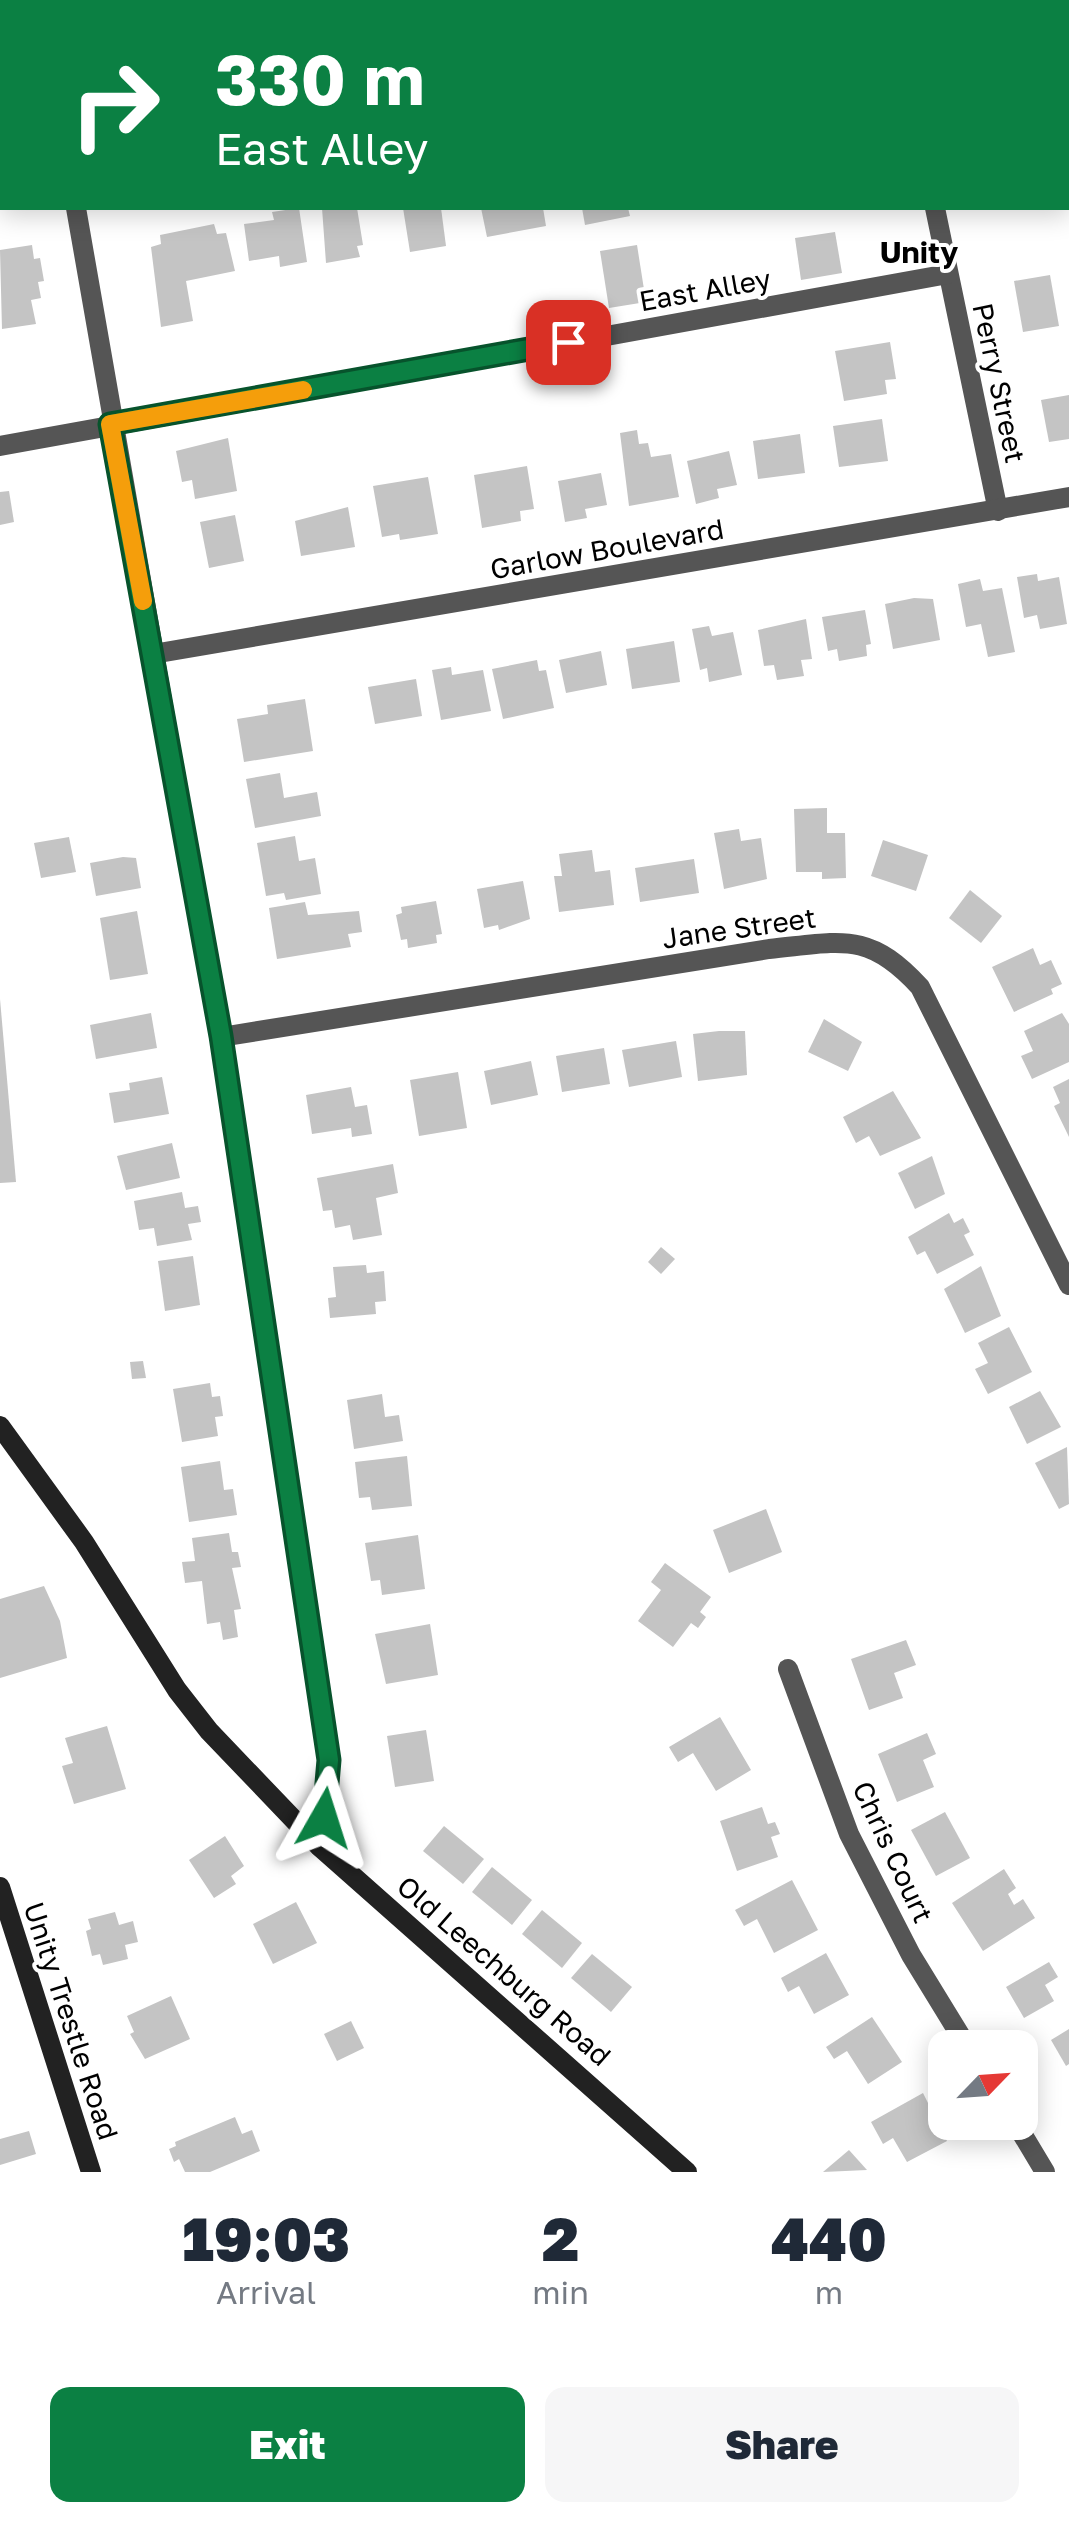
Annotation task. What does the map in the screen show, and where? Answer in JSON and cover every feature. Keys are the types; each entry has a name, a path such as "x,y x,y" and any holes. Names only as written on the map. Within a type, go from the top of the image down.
{"street":[{"path":"76,210 110,424 221,1036 329,1760 320,1847"},
{"name":"Perry Street","path":"935,210 998,511"},
{"name":"East Alley","path":"0,446 948,274"},
{"name":"Garlow Boulevard","path":"154,654 1069,497"},
{"name":"Jane Street","path":"221,1036 770,949 843,942 881,950 920,987 1069,1285"},
{"name":"Old Leechburg Road","path":"0,1426 84,1542 176,1690 209,1731 320,1847 687,2172"},
{"name":"Chris Court","path":"788,1670 850,1834 911,1955 957,2030"},
{"name":"Unity Trestle Road","path":"0,1887 90,2172"},
{"path":"1025,2140 1045,2172"}],"building":[{"path":"299,210 307,262 280,267 279,256 249,261 244,224 274,220 272,212"},
{"path":"322,210 357,210 363,245 357,246 360,257 326,263"},
{"path":"403,210 441,210 446,246 410,252"},
{"path":"481,210 543,210 546,226 487,237"},
{"path":"582,210 628,210 630,216 585,225"},
{"path":"214,224 217,234 226,233 235,271 186,281 193,321 161,327 151,247 161,244 160,235"},
{"path":"835,232 842,273 801,280 795,238"},
{"path":"32,245 34,259 40,258 44,281 38,282 41,298 31,300 36,324 2,329 0,250"},
{"path":"637,245 646,302 609,308 600,251"},
{"path":"1050,275 1059,326 1023,332 1014,281"},
{"path":"890,342 896,379 885,380 887,394 844,401 835,351"},
{"path":"1069,395 1069,439 1049,442 1041,400"},
{"path":"882,419 888,461 839,467 833,426"},
{"path":"637,430 639,444 648,443 651,457 671,454 679,497 629,506 620,433"},
{"path":"800,434 805,473 758,479 753,441"},
{"path":"228,438 237,491 195,499 192,480 182,482 176,451"},
{"path":"729,451 737,485 717,489 719,498 696,504 687,461"},
{"path":"527,466 534,509 520,511 521,521 482,528 474,475"},
{"path":"601,473 607,505 585,509 587,518 565,522 558,481"},
{"path":"428,477 438,534 400,540 399,534 382,537 373,486"},
{"path":"9,491 14,522 0,525 0,492"},
{"path":"348,507 355,547 301,556 295,521"},
{"path":"235,515 244,561 209,568 200,522"},
{"path":"1037,574 1038,581 1059,577 1067,624 1040,629 1037,615 1024,618 1017,577"},
{"path":"980,579 983,591 1002,588 1015,652 988,657 981,624 966,627 958,584"},
{"path":"933,599 940,640 893,649 885,604"},
{"path":"865,610 871,644 866,645 867,656 839,661 837,649 828,651 822,617"},
{"path":"806,619 812,659 801,660 804,676 777,680 774,665 764,666 758,630"},
{"path":"709,626 712,636 733,632 742,675 709,682 707,668 700,670 692,629"},
{"path":"674,641 680,682 632,689 626,649"},
{"path":"601,651 607,685 566,693 559,660"},
{"path":"537,660 539,671 546,670 554,708 503,719 492,669"},
{"path":"451,667 452,675 483,670 491,711 441,720 432,670"},
{"path":"416,679 422,716 375,724 368,687"},
{"path":"305,699 313,751 244,762 237,719 268,714 267,705"},
{"path":"280,773 284,798 317,792 321,816 255,828 246,779"},
{"path":"827,808 827,833 845,833 846,878 822,879 822,872 796,872 794,809"},
{"path":"739,829 741,841 761,838 767,879 724,889 714,833"},
{"path":"295,836 299,861 315,858 321,894 286,900 284,893 266,896 257,843"},
{"path":"69,837 76,872 41,878 34,843"},
{"path":"883,840 928,855 916,891 871,876"},
{"path":"592,850 595,872 610,870 614,905 559,912 554,876 562,876 559,854"},
{"path":"136,858 141,888 96,896 90,863"},
{"path":"694,859 699,893 640,902 635,868"},
{"path":"523,881 530,919 499,930 498,925 484,928 477,889"},
{"path":"970,890 1002,916 981,943 949,918"},
{"path":"436,901 442,934 436,935 437,943 408,948 407,939 401,940 396,915 402,913 401,907"},
{"path":"305,902 308,915 359,911 362,932 348,934 351,947 277,959 269,908"},
{"path":"137,911 148,974 110,980 100,918"},
{"path":"1033,948 1040,965 1051,960 1062,984 1051,989 1053,994 1014,1012 992,967"},
{"path":"0,999 16,1182 0,1183"},
{"path":"151,1013 157,1048 96,1059 90,1025"},
{"path":"1062,1013 1069,1024 1069,1062 1032,1079 1021,1056 1033,1051 1024,1031"},
{"path":"824,1019 862,1042 848,1071 808,1052"},
{"path":"745,1031 747,1075 698,1081 693,1034"},
{"path":"676,1041 682,1077 629,1087 622,1050"},
{"path":"604,1048 610,1084 562,1092 556,1056"},
{"path":"531,1061 538,1095 491,1105 484,1071"},
{"path":"458,1072 467,1128 419,1136 410,1080"},
{"path":"162,1077 169,1114 114,1123 109,1093 130,1090 129,1083"},
{"path":"1069,1079 1069,1137 1054,1106 1060,1103 1053,1087"},
{"path":"351,1087 355,1107 367,1105 372,1134 352,1137 351,1128 312,1134 306,1095"},
{"path":"893,1091 921,1138 880,1156 869,1136 856,1143 843,1117"},
{"path":"172,1143 180,1178 126,1190 117,1156"},
{"path":"932,1156 945,1194 915,1209 898,1173"},
{"path":"393,1164 398,1193 376,1198 382,1235 353,1240 350,1225 335,1228 332,1210 323,1211 317,1178"},
{"path":"182,1192 185,1208 198,1206 201,1222 188,1224 192,1240 157,1246 154,1228 139,1230 134,1201"},
{"path":"949,1213 954,1223 963,1218 970,1232 964,1235 974,1255 937,1274 925,1251 917,1255 908,1237"},
{"path":"661,1247 675,1259 661,1274 648,1262"},
{"path":"193,1256 200,1305 165,1311 158,1261"},
{"path":"366,1265 367,1273 384,1271 386,1301 375,1302 376,1314 330,1318 328,1298 336,1297 333,1267"},
{"path":"981,1266 1001,1316 965,1333 944,1289"},
{"path":"1009,1327 1032,1372 988,1394 975,1369 988,1363 978,1343"},
{"path":"143,1361 146,1378 132,1379 130,1362"},
{"path":"210,1383 212,1397 220,1396 223,1416 215,1417 218,1436 182,1442 173,1389"},
{"path":"1040,1391 1061,1427 1027,1444 1009,1407"},
{"path":"382,1394 385,1417 399,1415 403,1441 354,1449 347,1400"},
{"path":"1067,1447 1069,1504 1059,1509 1035,1463"},
{"path":"407,1456 412,1506 372,1510 370,1497 359,1498 355,1462"},
{"path":"220,1461 224,1490 233,1489 237,1515 189,1522 181,1467"},
{"path":"766,1509 782,1552 729,1573 713,1530"},
{"path":"229,1533 232,1552 238,1552 241,1567 232,1568 241,1609 234,1610 238,1637 223,1640 220,1622 207,1624 202,1581 185,1583 182,1562 195,1561 192,1538"},
{"path":"418,1535 425,1589 382,1595 380,1580 371,1581 365,1543"},
{"path":"665,1563 711,1597 700,1612 706,1617 698,1628 691,1623 673,1647 638,1621 661,1590 651,1582"},
{"path":"44,1586 60,1621 67,1658 0,1678 0,1599"},
{"path":"430,1624 438,1675 386,1684 375,1634"},
{"path":"906,1640 916,1665 894,1673 903,1698 869,1710 851,1659"},
{"path":"720,1717 751,1770 716,1791 693,1753 678,1762 669,1747"},
{"path":"107,1726 126,1789 74,1804 62,1766 73,1763 65,1738"},
{"path":"426,1730 434,1781 395,1787 387,1736"},
{"path":"927,1733 936,1754 923,1760 934,1787 897,1802 878,1754"},
{"path":"762,1807 768,1824 775,1822 780,1834 771,1837 778,1857 737,1871 720,1821"},
{"path":"945,1812 970,1858 936,1876 911,1830"},
{"path":"444,1826 484,1859 463,1884 423,1851"},
{"path":"225,1836 244,1866 231,1876 236,1884 214,1898 189,1860"},
{"path":"492,1867 532,1900 512,1925 472,1892"},
{"path":"1004,1869 1016,1888 1008,1894 1014,1905 1023,1899 1035,1918 983,1951 952,1903"},
{"path":"792,1880 818,1930 774,1953 757,1919 744,1926 735,1910"},
{"path":"296,1902 317,1943 273,1964 253,1924"},
{"path":"542,1910 582,1943 562,1968 522,1934"},
{"path":"115,1912 119,1925 133,1921 138,1942 125,1945 128,1959 103,1965 100,1954 92,1956 86,1931 91,1929 88,1919"},
{"path":"826,1953 849,1995 814,2014 799,1986 788,1992 781,1978"},
{"path":"592,1954 632,1987 611,2012 571,1978"},
{"path":"1049,1962 1058,1977 1045,1985 1054,2001 1024,2018 1006,1987"},
{"path":"171,1996 190,2039 145,2059 130,2034 134,2032 127,2016"},
{"path":"872,2017 902,2062 868,2084 847,2051 834,2059 826,2047"},
{"path":"351,2021 364,2048 337,2061 324,2034"},
{"path":"1069,2029 1069,2064 1066,2066 1051,2040"},
{"path":"923,2093 928,2103 928,2140 947,2141 907,2162 893,2138 883,2144 871,2122"},
{"path":"235,2117 242,2134 252,2130 260,2151 210,2172 185,2172 179,2159 174,2162 169,2149 176,2146 175,2142"},
{"path":"29,2131 36,2154 0,2165 0,2139"},
{"path":"849,2150 867,2170 823,2172"}],"slow traffic":[{"path":"143,601 110,424 303,390"}],"district":[{"name":"Unity","path":"919,253"}],"route":[{"path":"324,1818 329,1760 221,1036 110,424 568,342"}]}
